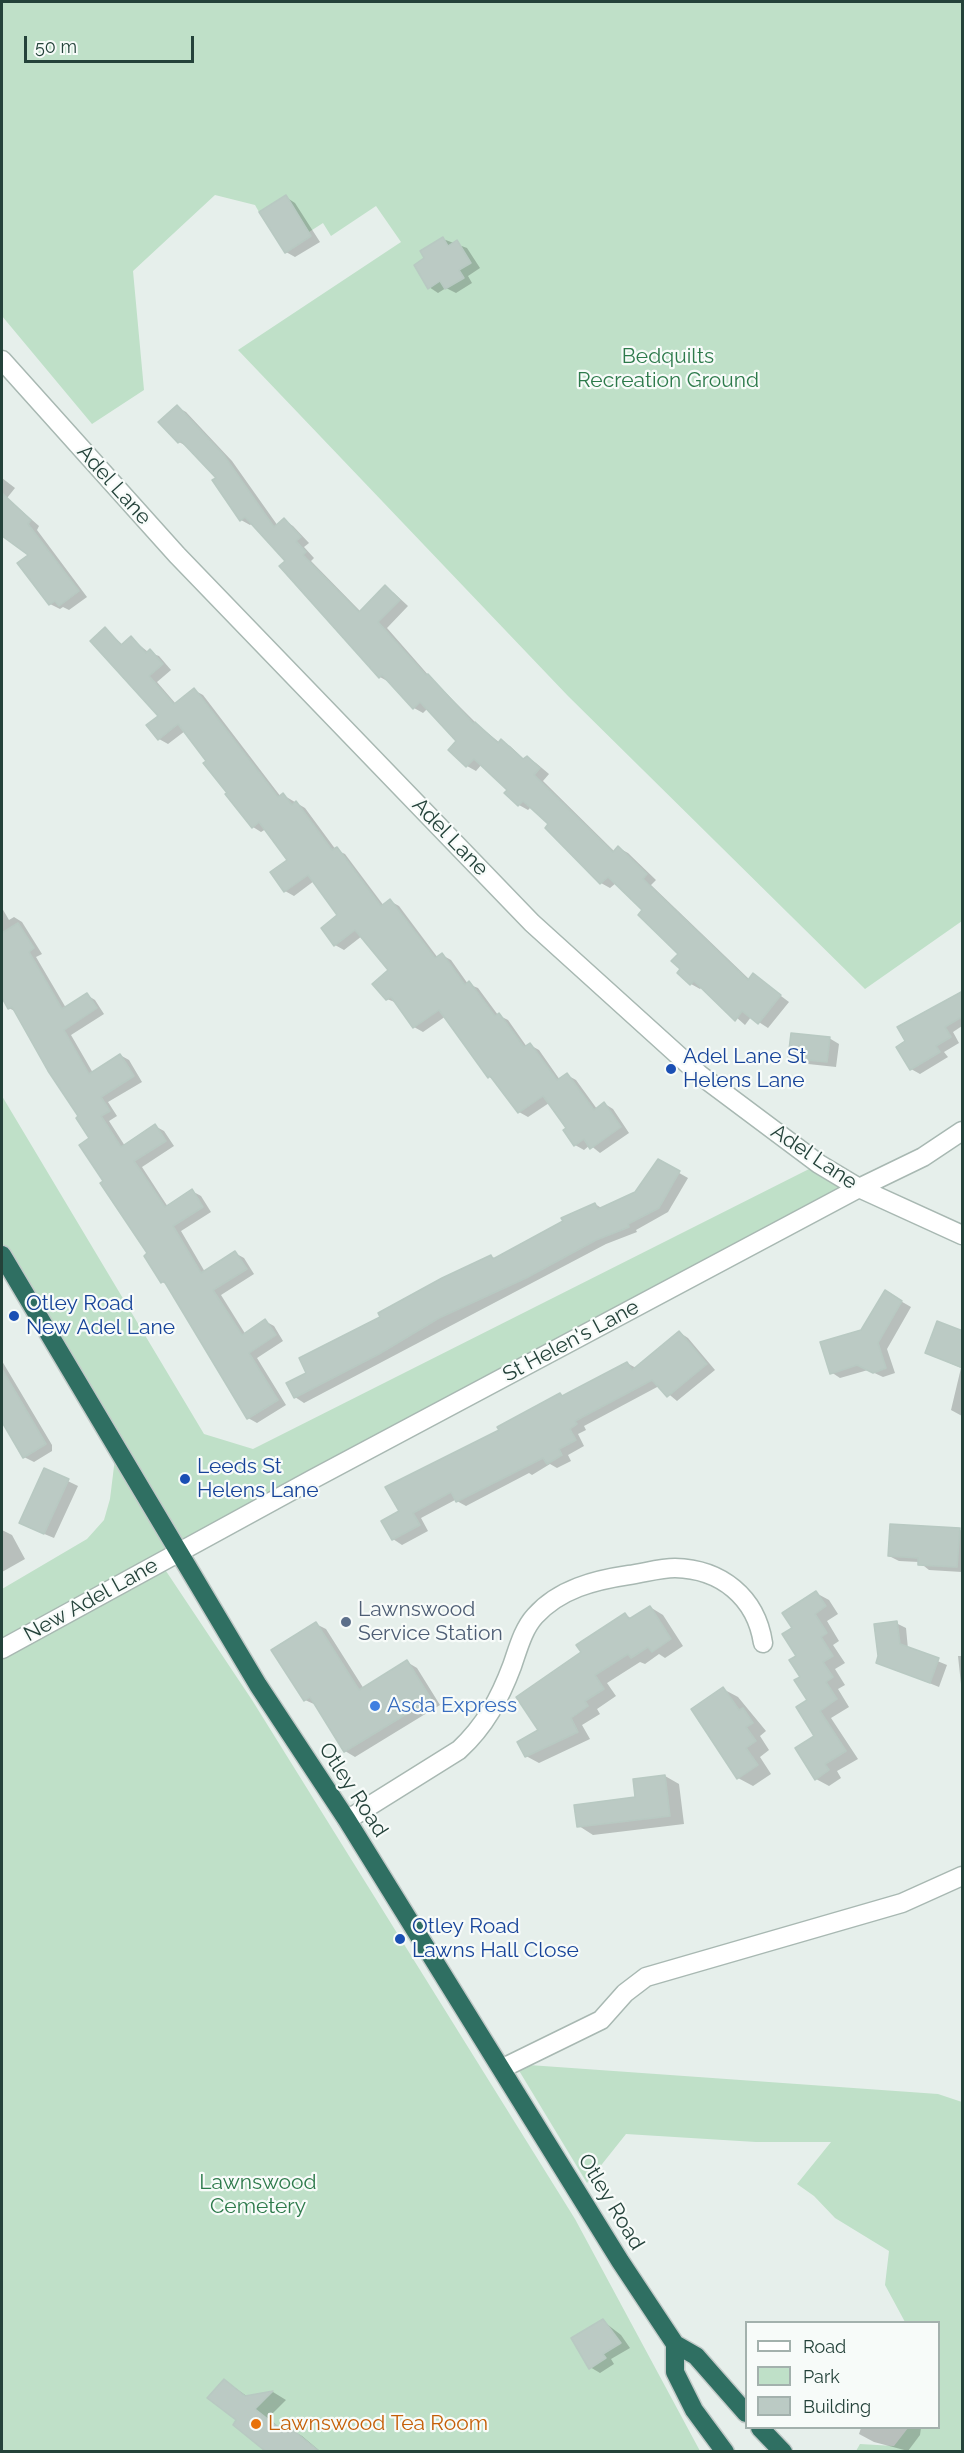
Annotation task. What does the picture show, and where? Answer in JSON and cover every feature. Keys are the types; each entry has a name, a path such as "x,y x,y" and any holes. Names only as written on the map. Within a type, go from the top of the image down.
{"highway":[{"name":"Otley Road","path":"2,1256 102,1428 180,1551 258,1685 347,1820 620,2261 675,2344 696,2356 745,2411"},
{"path":"675,2344 675,2372 694,2410 725,2451"},
{"path":"762,2429 783,2451"}],"street":[{"name":"Adel Lane","path":"2,360 177,555 532,923 700,1075 819,1164 859,1188 963,1235"},
{"name":"St Helen's Lane","path":"180,1551 859,1188 923,1157 963,1131"},
{"name":"New Adel Lane","path":"2,1649 180,1551"},
{"path":"347,1820 459,1750 474,1736 501,1694 522,1638 533,1618 551,1600 574,1589 609,1578 674,1568 700,1571 721,1578 735,1587 754,1614 763,1643"},
{"path":"502,2068 600,2020 625,1993 646,1977 902,1903 963,1876"}],"green space":[{"name":"Bedquilts Recreation Ground","path":"2,2 962,2 962,921 865,989 568,696 238,350 401,242 376,206 331,236 323,223 309,232 286,196 259,212 255,205 215,195 133,271 144,390 92,424 2,316"},
{"name":"Lawnswood Cemetery","path":"2,1096 204,1434 253,1449 819,1164 859,1188 160,1562 252,1700 575,2219 700,2451 2,2451 2,1589 87,1539 104,1520 110,1499 116,1450 2,1255"},
{"path":"515,2064 938,2094 962,2102 962,2451 856,2451 860,2444 894,2446 907,2429 940,2429 940,2321 904,2321 885,2285 889,2251 835,2218 814,2196 797,2184 831,2142 756,2142 626,2134 587,2183"}],"building":[{"path":"286,195 311,236 285,253 259,212"},
{"path":"443,237 448,246 457,240 471,263 459,270 464,278 445,289 440,281 428,289 414,265 424,258 420,251"},
{"path":"177,405 223,454 274,527 284,518 301,537 296,541 306,552 303,555 359,612 385,585 400,600 378,622 426,675 428,674 474,724 475,722 498,743 501,739 523,759 527,756 540,768 534,775 613,852 618,846 647,874 643,879 748,980 753,973 781,995 758,1024 742,1011 735,1021 694,981 690,985 677,973 680,969 671,961 678,954 638,915 642,910 608,877 600,884 545,828 548,824 523,801 518,806 504,793 507,790 474,759 466,767 448,750 456,741 420,702 413,709 382,675 379,678 279,566 285,561 245,517 240,521 212,480 216,478 181,441 178,443 158,422"},
{"path":"2,493 31,520 28,524 79,591 59,606 55,601 49,605 17,563 28,555 2,536"},
{"path":"105,627 121,645 131,636 146,653 150,649 163,664 149,676 174,704 194,688 278,797 283,793 292,805 296,801 332,850 337,847 381,906 390,899 435,958 442,953 465,985 469,981 495,1016 499,1013 524,1047 530,1043 557,1080 567,1073 594,1110 604,1102 621,1127 590,1149 584,1139 574,1146 563,1130 566,1128 543,1096 518,1113 490,1076 488,1078 439,1010 413,1028 391,997 386,1000 372,984 388,970 355,930 334,946 321,928 337,915 308,875 284,892 270,872 287,860 259,822 252,828 225,794 227,793 203,763 206,761 178,724 158,740 146,725 158,716 90,641"},
{"path":"18,923 34,948 29,952 62,1009 87,993 97,1008 64,1030 89,1074 120,1054 134,1076 101,1097 110,1111 101,1116 121,1147 155,1124 166,1141 134,1161 165,1207 192,1189 203,1207 173,1226 201,1273 235,1251 247,1269 213,1290 242,1335 265,1319 276,1335 249,1353 278,1400 247,1419 164,1281 161,1283 144,1256 147,1253 100,1183 103,1181 79,1145 89,1138 76,1118 78,1116 48,1071 12,1007 8,1009 2,998 2,933"},
{"path":"963,991 963,1016 945,1027 951,1037 936,1046 940,1052 910,1070 896,1047 905,1041 897,1027"},
{"path":"791,1033 830,1037 827,1062 788,1058"},
{"path":"658,1159 680,1171 659,1208 628,1224 629,1227 596,1240 526,1278 439,1318 379,1354 294,1398 286,1383 306,1373 299,1358 380,1317 378,1313 442,1278 491,1255 493,1259 563,1221 561,1218 595,1203 598,1209 635,1192"},
{"path":"885,1290 902,1301 878,1343 886,1368 873,1373 857,1365 830,1374 820,1342 861,1330"},
{"path":"937,1321 963,1331 963,1368 925,1353"},
{"path":"679,1331 707,1364 667,1397 652,1380 575,1421 577,1424 570,1429 576,1440 559,1449 562,1455 547,1464 543,1458 456,1502 451,1492 413,1513 420,1525 392,1540 381,1521 399,1511 385,1487 499,1430 497,1427 560,1393 562,1396 627,1362 632,1370"},
{"path":"2,1369 46,1444 23,1458 2,1422"},
{"path":"44,1468 69,1479 44,1534 19,1523"},
{"path":"890,1524 960,1528 957,1567 918,1565 918,1558 888,1556"},
{"path":"816,1591 826,1606 815,1614 827,1633 821,1637 833,1656 823,1662 833,1677 826,1682 837,1699 820,1711 846,1751 825,1764 829,1770 815,1780 795,1748 814,1736 796,1707 807,1700 794,1680 800,1677 789,1660 796,1656 782,1634 792,1628 782,1613"},
{"path":"650,1606 671,1639 652,1652 648,1647 631,1658 628,1654 595,1675 604,1689 585,1701 588,1706 571,1718 578,1732 525,1757 517,1742 538,1730 516,1697 581,1652 576,1645 625,1613 629,1619"},
{"path":"897,1621 900,1644 939,1658 930,1683 876,1663 878,1656 874,1624"},
{"path":"316,1622 359,1690 407,1660 431,1699 344,1752 310,1697 304,1701 271,1650"},
{"path":"723,1687 739,1710 743,1708 753,1723 746,1727 756,1741 746,1748 758,1765 737,1779 691,1709"},
{"path":"665,1775 670,1816 577,1827 574,1805 635,1797 633,1779"},
{"path":"603,2319 621,2343 603,2354 606,2358 589,2369 571,2338"},
{"path":"224,2379 245,2396 273,2391 255,2409 283,2431 288,2426 319,2451 265,2451 233,2425 236,2420 207,2398"}],"place":[{"name":"Adel Lane St Helens Lane","path":"671,1069"},
{"name":"Otley Road New Adel Lane","path":"14,1316"},
{"name":"Leeds St Helens Lane","path":"185,1479"},
{"name":"Lawnswood Service Station","path":"346,1622"},
{"name":"Asda Express","path":"375,1706"},
{"name":"Otley Road Lawns Hall Close","path":"400,1939"},
{"name":"Lawnswood Tea Room","path":"256,2424"}]}
